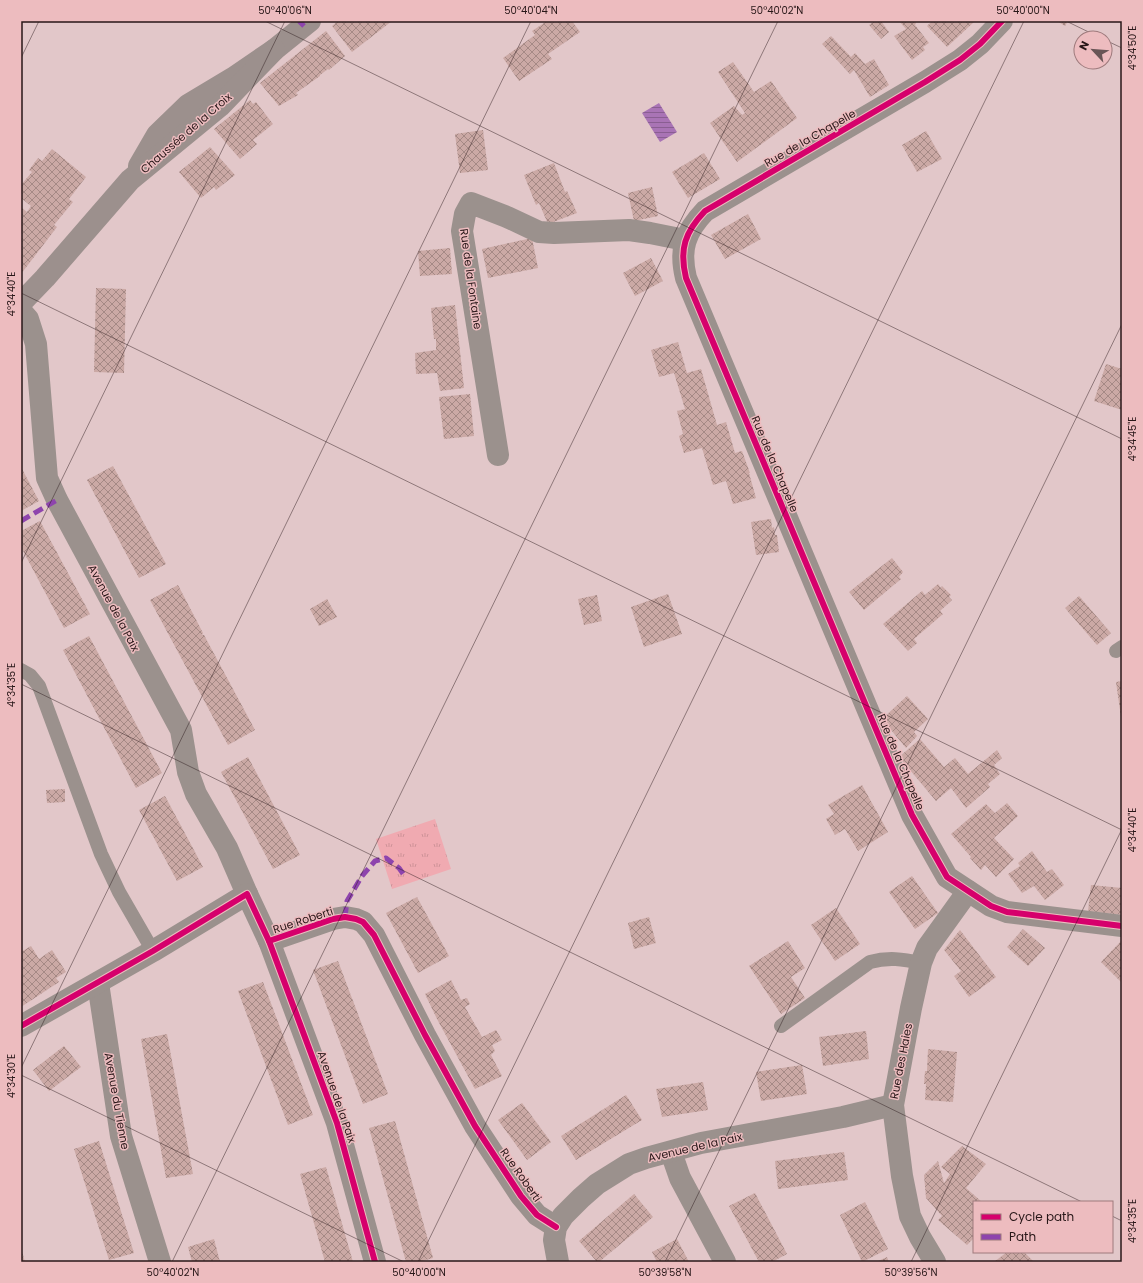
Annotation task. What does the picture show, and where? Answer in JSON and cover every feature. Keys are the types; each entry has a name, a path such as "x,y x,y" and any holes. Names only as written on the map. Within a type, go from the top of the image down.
{"main road":[{"name":"Chaussée de la Croix","path":"21,303 45,278 130,180 220,106 274,50 310,21"}],"street":[{"name":"Rue de la Chapelle","path":"1002,21 980,44 960,60 705,211 697,220 685,240 683,265 686,278 912,815 947,877 991,906 1007,912 1122,926"},
{"name":"Rue de la Fontaine","path":"498,455 462,231 465,214 471,203 507,217 539,232 554,233 629,230 685,240"},
{"name":"Avenue de la Paix","path":"21,311 28,319 36,344 47,478 57,500 126,631 181,730 188,772 196,794 227,848 247,894"},
{"name":"Rue des Haies","path":"935,1262 920,1237 910,1216 902,1176 893,1105 921,963 930,943 968,891"},
{"name":"Rue Roberti","path":"247,894 269,941 333,919 346,917 356,919 363,922 367,926 374,935 425,1035 475,1126 521,1196 537,1215 556,1227"},
{"path":"21,1026 153,951 247,894"},
{"name":"Avenue de la Paix","path":"269,941 337,1123 375,1262"},
{"name":"Avenue du Tienne","path":"98,983 120,1136 160,1262"},
{"name":"Avenue de la Paix","path":"556,1227 563,1216 597,1184 629,1164 701,1143 843,1118 893,1105"},
{"path":"671,1152 680,1178 725,1262"},
{"path":"556,1227 554,1240 558,1262"}],"lane":[{"path":"21,670 30,676 39,686 101,854 119,892 153,951"},
{"path":"781,1026 870,962 891,958 921,963"}],"green space":[{"path":"435,819 451,869 392,889 376,839"}],"shaded area":[{"path":"659,103 677,132 660,142 642,113"}],"building":[{"path":"338,21 392,21 352,52 332,26"},
{"path":"547,21 572,21 580,32 548,54 552,59 519,81 503,58 535,35 532,31"},
{"path":"875,21 881,21 889,32 881,39 869,25"},
{"path":"899,21 915,21 915,25 929,43 923,47 925,50 912,60 894,36 906,29"},
{"path":"932,21 974,22 947,47 927,26"},
{"path":"1057,21 1068,21 1065,26"},
{"path":"326,31 345,56 329,70 328,69 296,93 298,95 279,106 260,83"},
{"path":"831,36 851,57 855,53 865,64 874,59 889,85 870,97 854,70 850,74 822,44"},
{"path":"733,62 754,92 771,81 797,118 737,162 710,123 734,106 742,115 745,113 718,72"},
{"path":"250,100 253,104 256,102 273,124 253,140 257,144 240,159 214,129"},
{"path":"483,130 488,170 460,173 455,134"},
{"path":"926,131 942,159 917,172 902,145"},
{"path":"210,147 235,175 216,190 214,187 201,198 179,172"},
{"path":"52,149 86,177 69,199 73,202 54,225 57,227 21,274 21,207 27,212 31,206 21,198 21,185 32,172 29,170 38,158 42,161"},
{"path":"704,153 720,179 688,198 672,172"},
{"path":"554,163 565,192 567,191 577,213 548,224 539,203 536,205 524,175"},
{"path":"652,187 658,216 634,221 628,193"},
{"path":"748,214 761,239 725,259 711,235"},
{"path":"532,238 538,268 488,278 482,249"},
{"path":"450,248 452,274 420,276 418,251"},
{"path":"651,258 663,281 635,296 623,273"},
{"path":"96,288 126,289 124,373 94,372"},
{"path":"455,305 464,388 440,391 437,373 416,374 415,353 436,350 436,339 434,339 431,308"},
{"path":"678,342 687,373 701,369 717,425 726,422 735,453 742,451 750,473 756,498 733,504 726,481 713,485 702,448 684,453 679,436 683,434 677,411 685,409 674,373 659,377 651,350"},
{"path":"1106,364 1122,369 1120,380 1122,381 1122,410 1094,401"},
{"path":"470,394 474,436 444,439 439,397"},
{"path":"113,466 166,564 139,578 87,480"},
{"path":"21,467 39,501 21,511"},
{"path":"771,519 772,528 774,527 775,535 777,535 779,552 756,555 751,522"},
{"path":"40,521 90,614 64,628 21,547 21,531"},
{"path":"892,558 903,572 899,577 901,579 864,610 849,592"},
{"path":"938,584 951,595 949,597 952,600 940,611 943,614 914,639 917,643 908,651 883,624 922,591 925,595"},
{"path":"178,585 203,633 202,635 204,635 255,730 228,745 150,600"},
{"path":"668,594 682,634 644,647 631,607"},
{"path":"597,595 602,621 584,625 578,599"},
{"path":"1079,596 1111,633 1097,645 1065,608"},
{"path":"327,599 337,617 319,626 310,609"},
{"path":"89,636 162,773 136,788 63,650"},
{"path":"1122,681 1122,717 1121,717 1116,682"},
{"path":"907,696 928,719 914,732 917,736 906,748 882,719"},
{"path":"920,739 944,767 955,758 968,774 997,750 1002,758 994,765 1000,774 988,784 990,787 966,808 951,788 936,801 899,757"},
{"path":"248,757 300,855 273,869 221,772"},
{"path":"862,785 888,832 858,851 845,829 835,835 826,819 834,814 828,805"},
{"path":"65,789 65,802 47,803 46,790"},
{"path":"165,796 203,867 177,881 139,810"},
{"path":"1007,803 1018,816 994,838 1014,859 996,877 985,865 981,870 951,834 986,804 995,813"},
{"path":"1032,851 1047,872 1052,869 1064,885 1045,900 1034,886 1022,893 1008,874 1020,866 1018,863"},
{"path":"912,876 938,913 915,929 889,892"},
{"path":"1091,885 1122,888 1122,915 1088,911"},
{"path":"417,897 449,956 418,973 386,913"},
{"path":"836,908 860,944 835,961 811,925"},
{"path":"649,917 656,943 634,949 628,923"},
{"path":"1023,929 1045,948 1028,966 1007,947"},
{"path":"960,930 996,977 969,997 954,976 961,971 944,950"},
{"path":"1122,940 1122,980 1121,982 1101,962"},
{"path":"788,941 805,968 791,977 805,998 781,1014 749,966"},
{"path":"31,946 39,959 52,950 66,972 56,978 59,982 21,1007 21,952"},
{"path":"338,961 388,1094 363,1104 313,970"},
{"path":"451,980 461,1000 467,998 470,1004 465,1007 482,1037 496,1030 502,1040 492,1045 495,1051 491,1055 502,1076 475,1089 425,994"},
{"path":"263,982 313,1115 288,1125 238,991"},
{"path":"866,1031 869,1059 823,1066 819,1037"},
{"path":"167,1034 193,1174 166,1178 141,1039"},
{"path":"64,1046 81,1067 49,1091 33,1070"},
{"path":"928,1049 957,1052 953,1102 925,1100 926,1084 924,1084 925,1071 927,1071"},
{"path":"802,1065 807,1094 761,1101 756,1072"},
{"path":"703,1082 708,1110 662,1117 656,1089"},
{"path":"626,1095 642,1120 576,1160 561,1136"},
{"path":"522,1103 551,1142 527,1160 498,1120"},
{"path":"395,1121 433,1258 419,1262 406,1262 369,1128"},
{"path":"99,1141 134,1253 109,1260 74,1149"},
{"path":"962,1146 986,1164 966,1188 981,1201 973,1201 973,1239 967,1245 938,1220 942,1216 926,1198 924,1175 938,1161 944,1183 950,1174 941,1167"},
{"path":"844,1152 848,1180 778,1189 775,1161"},
{"path":"326,1167 353,1262 325,1262 300,1174"},
{"path":"755,1193 787,1254 772,1262 759,1262 729,1206"},
{"path":"634,1194 653,1217 599,1262 597,1262 579,1241"},
{"path":"865,1202 888,1249 862,1262 840,1215"},
{"path":"214,1239 220,1262 192,1262 188,1247"},
{"path":"677,1239 689,1262 657,1262 652,1252"},
{"path":"21,1248 25,1262 21,1262"},
{"path":"1006,1253 1025,1253 1034,1262 994,1262"},
{"path":"887,1257 889,1262 876,1262"}],"marked path":[{"path":"299,21 304,26"},
{"path":"21,521 57,500"},
{"path":"345,917 347,901 362,876 375,861 386,858 399,868 404,875"}],"cycle path":[{"path":"1002,21 980,44 960,60 705,211 693,226 685,242 683,258 684,268 686,278 912,815 947,877 991,906 1007,912 1122,926"},
{"path":"21,1026 153,951 247,894 269,941 337,1123 375,1262"},
{"path":"269,941 333,919 345,917 363,922 374,935 425,1035 475,1126 521,1196 537,1215 556,1227"}]}
